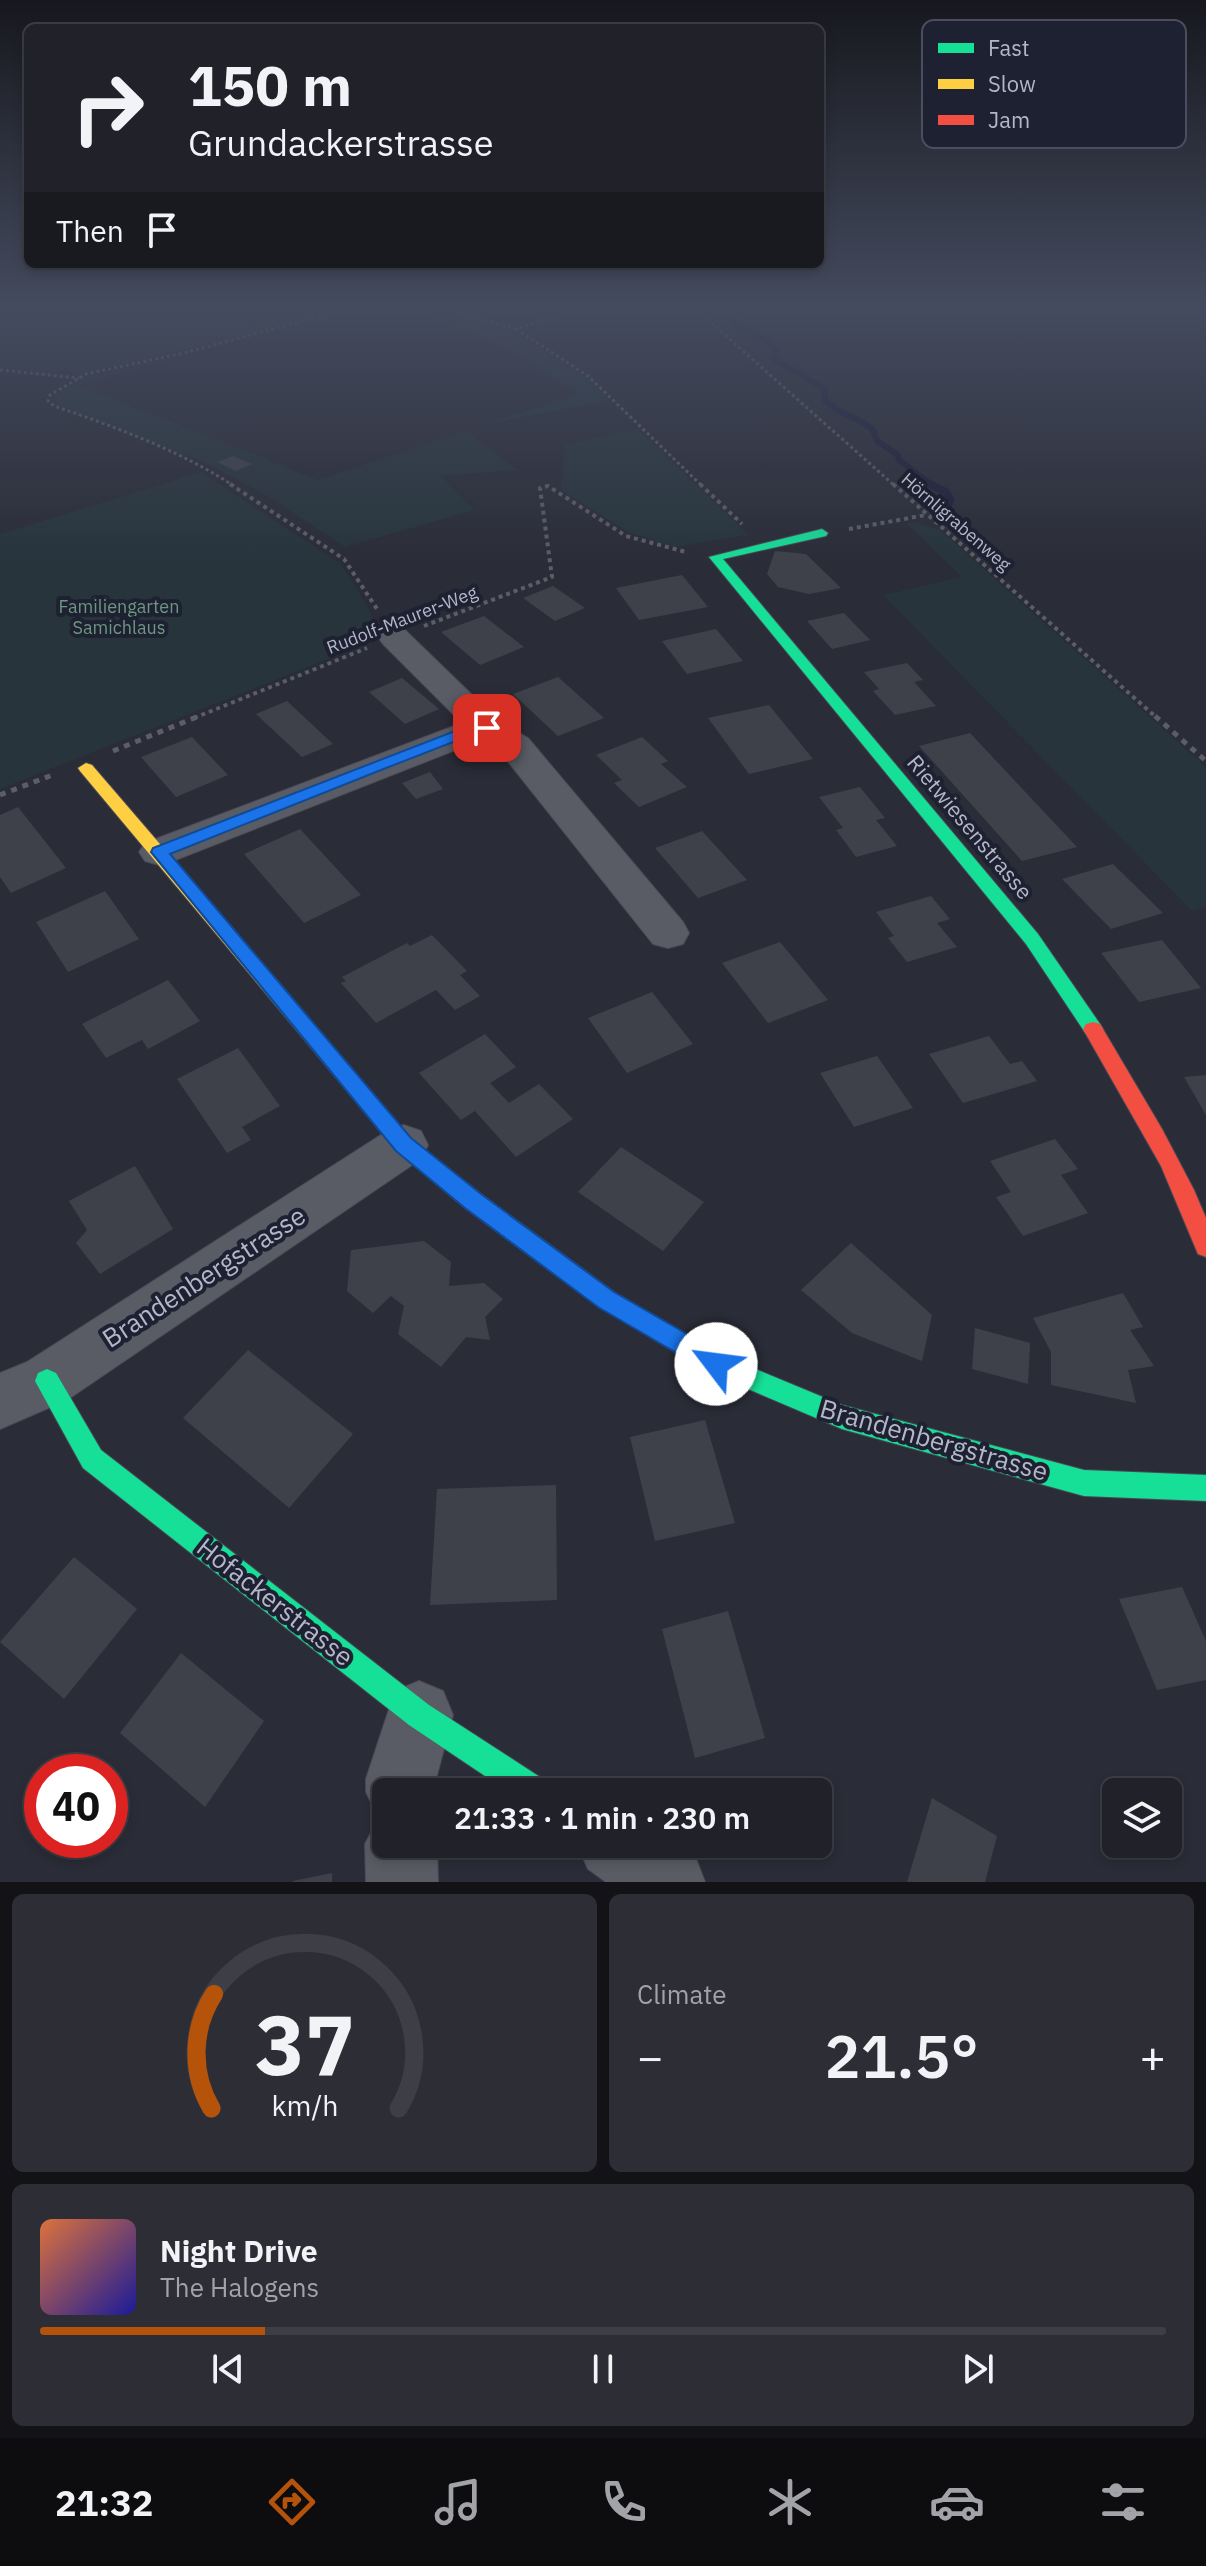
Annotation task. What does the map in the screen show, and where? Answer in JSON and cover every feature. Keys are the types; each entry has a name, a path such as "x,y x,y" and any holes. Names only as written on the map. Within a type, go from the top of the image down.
{"street":[{"path":"715,557 822,533"},
{"name":"Rietwiesenstrasse","path":"715,557 1032,939 1088,1020 1132,1094 1195,1216 1206,1247"},
{"path":"394,637 487,728 515,746 668,933"},
{"path":"159,852 461,734 487,728"},
{"name":"Brandenbergstrasse","path":"86,768 404,1145 473,1201 606,1299 730,1370 842,1417 1084,1483 1206,1488"},
{"name":"Brandenbergstrasse","path":"0,1401 47,1381 404,1145"},
{"name":"Hofackerstrasse","path":"47,1381 92,1459 419,1715 514,1778"},
{"path":"401,1778 419,1715"},
{"path":"401,1858 402,1882"},
{"path":"634,1858 669,1882"}],"path":[{"path":"57,391 50,395 48,401 54,406 107,424 207,468 344,559 394,637"},
{"path":"603,391 763,544"},
{"name":"Hörnligrabenweg","path":"788,391 1206,761"},
{"name":"Rudolf-Maurer-Weg","path":"110,752 552,577 540,488 548,486 626,536 666,548 715,557"},
{"path":"822,533 927,515"},
{"path":"0,795 62,771"}],"green space":[{"path":"63,391 93,391 318,480 467,431 517,470 440,476 475,510 345,547 267,496 208,464 57,405 56,395"},
{"path":"574,391 599,391 609,400 482,425 579,394"},
{"path":"638,429 749,535 674,547 628,532 561,490 564,445"},
{"name":"Familiengarten Samichlaus","path":"201,472 341,564 379,631 378,639 0,789 0,534"},
{"path":"906,523 940,530 1206,767 1206,907 1192,911 883,595 962,577"}],"building":[{"path":"233,456 252,464 236,471 217,462"},
{"path":"775,551 806,554 841,588 809,594 778,587 767,574"},
{"path":"682,575 708,607 639,620 616,588"},
{"path":"553,586 585,608 555,621 523,598"},
{"path":"844,613 870,640 832,649 807,621"},
{"path":"484,616 524,647 480,665 441,632"},
{"path":"716,629 743,661 687,674 662,641"},
{"path":"907,663 923,680 914,682 936,706 895,715 873,691 879,689 864,672"},
{"path":"558,677 604,718 558,736 513,694"},
{"path":"402,678 439,709 405,724 369,692"},
{"path":"287,701 333,744 302,757 256,714"},
{"path":"769,705 813,759 749,774 708,718"},
{"path":"970,733 1077,847 1022,861 919,746"},
{"path":"192,737 228,775 176,797 141,757"},
{"path":"642,737 668,761 661,764 687,787 639,807 614,783 622,780 596,755"},
{"path":"430,772 443,789 416,799 402,783"},
{"path":"860,787 885,818 876,820 897,846 856,857 836,830 843,828 819,797"},
{"path":"18,807 66,868 11,893 0,877 0,815"},
{"path":"300,829 361,895 304,923 244,854"},
{"path":"702,831 747,880 698,898 655,848"},
{"path":"1113,864 1163,913 1111,929 1062,879"},
{"path":"105,891 139,939 68,972 36,922"},
{"path":"931,896 950,919 937,923 957,947 907,962 888,938 894,936 876,912"},
{"path":"432,935 467,971 460,975 480,996 455,1010 436,990 376,1023 341,983 346,981 342,977 407,943 410,946"},
{"path":"1162,940 1201,988 1139,1002 1101,953"},
{"path":"780,942 828,1000 768,1023 722,963"},
{"path":"168,980 200,1021 148,1049 142,1040 106,1058 82,1024"},
{"path":"652,992 693,1044 627,1073 588,1018"},
{"path":"485,1034 516,1067 490,1083 509,1103 539,1084 573,1119 516,1157 475,1111 461,1120 419,1073"},
{"path":"989,1036 1010,1064 1022,1061 1037,1081 963,1103 929,1054"},
{"path":"238,1048 280,1106 242,1127 251,1140 227,1153 177,1079"},
{"path":"877,1056 913,1108 854,1127 820,1073"},
{"path":"1206,1075 1206,1115 1184,1077"},
{"path":"1055,1139 1078,1169 1061,1175 1088,1213 1023,1236 996,1197 1011,1192 990,1161"},
{"path":"621,1147 704,1202 663,1251 578,1192"},
{"path":"135,1166 173,1229 100,1274 76,1243 87,1230 69,1201"},
{"path":"424,1241 451,1262 449,1286 484,1283 503,1299 485,1317 490,1340 466,1337 441,1367 398,1334 404,1306 391,1296 373,1313 347,1291 351,1250"},
{"path":"851,1243 932,1315 922,1361 852,1333 801,1290"},
{"path":"1123,1293 1143,1327 1130,1330 1154,1366 1128,1370 1136,1403 1051,1385 1051,1352 1033,1318"},
{"path":"975,1328 1030,1343 1028,1384 972,1369"},
{"path":"248,1350 353,1434 289,1508 183,1418"},
{"path":"705,1420 735,1523 655,1541 630,1437"},
{"path":"556,1485 557,1600 430,1605 437,1489"},
{"path":"74,1557 137,1609 64,1699 0,1642"},
{"path":"1182,1587 1206,1641 1206,1680 1157,1690 1119,1599"},
{"path":"728,1611 765,1738 695,1758 662,1629"},
{"path":"181,1653 264,1721 205,1807 120,1733"},
{"path":"932,1798 997,1836 985,1882 907,1882"},
{"path":"332,1873 332,1882 293,1882 293,1881"}],"waterway":[{"path":"825,391 825,400 873,430 877,441 934,486"},
{"path":"930,484 934,486"},
{"path":"934,486 946,492 950,499 948,505"}],"traffic: fast":[{"path":"822,533 715,557 1032,939 1093,1029"},
{"path":"269,984 404,1145 473,1201 606,1299 716,1364 842,1417 1084,1483 1206,1488"},
{"path":"47,1381 92,1459 419,1715 514,1778"}],"traffic: slow":[{"path":"86,768 269,984"}],"traffic: jam":[{"path":"1093,1029 1169,1162 1206,1247"}],"route":[{"path":"487,728 461,734 376,766 159,852 404,1145 473,1201 606,1299 716,1364"}]}
